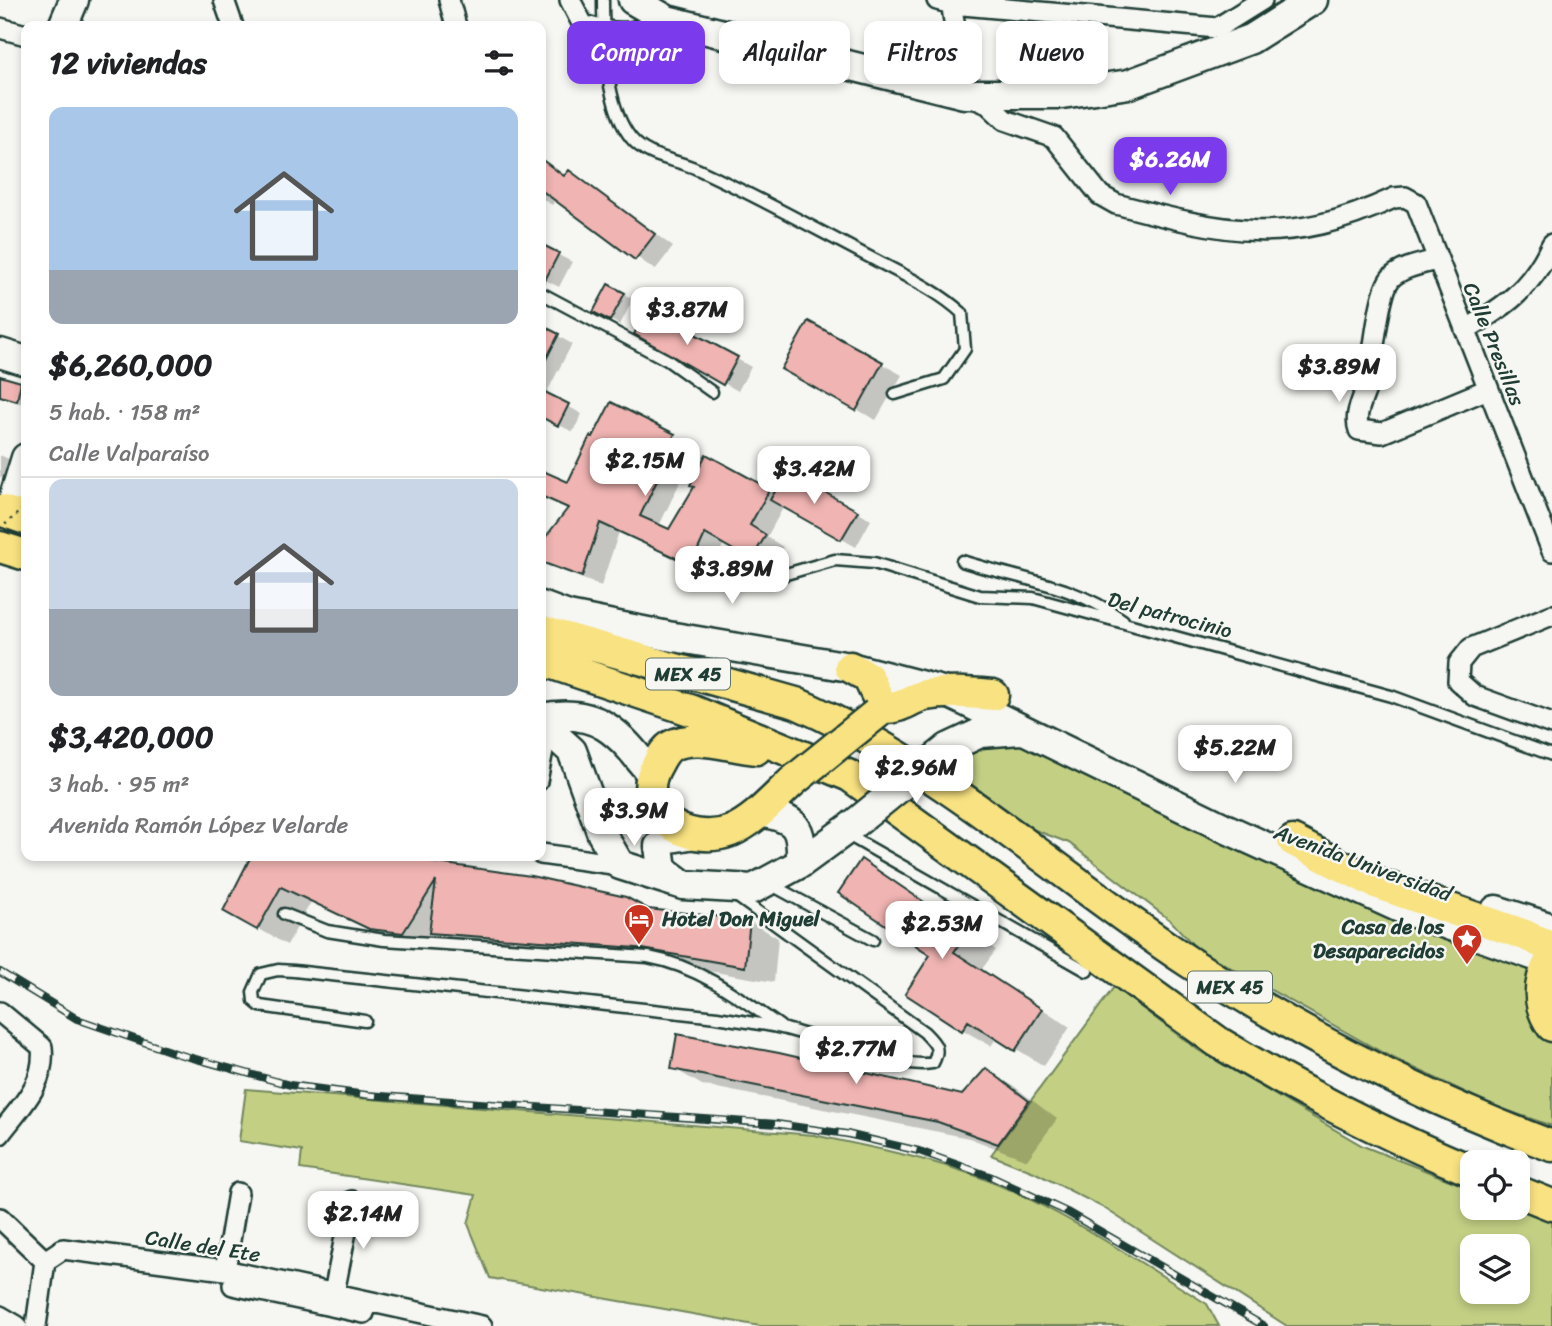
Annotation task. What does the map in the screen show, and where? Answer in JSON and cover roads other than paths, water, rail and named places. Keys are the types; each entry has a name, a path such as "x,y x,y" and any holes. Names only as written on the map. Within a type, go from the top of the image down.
{"main road":[{"path":"0,547 21,553"},
{"name":"MEX 45","path":"546,632 796,703 833,719 937,779 1188,961 1298,1028 1424,1094 1552,1146"},
{"name":"MEX 45","path":"546,662 693,711 796,767 850,776 908,815 1218,1042 1338,1110 1394,1138 1460,1166"},
{"path":"850,667 868,677 880,711"},
{"path":"796,767 686,742 670,747 651,774 651,802 666,821 689,835 730,831 760,811 796,767 880,711 896,709 912,699 926,677 992,695"},
{"path":"1293,841 1373,882 1525,935 1546,956 1540,988 1544,1015 1552,1026"},
{"path":"1530,1196 1552,1205"}],"street":[{"path":"65,21 74,0"},
{"path":"224,0 231,21"},
{"path":"449,0 455,21"},
{"path":"570,0 581,21"},
{"path":"633,0 667,20 964,94 1062,94 1129,83 1251,39 1314,0"},
{"path":"964,94 946,1 1217,28 1262,0"},
{"path":"0,29 21,34"},
{"name":"Calle Presillas","path":"964,94 988,104 1005,120 1054,137 1100,195 1116,204 1170,218 1222,230 1264,232 1329,224 1394,198 1405,197 1416,204 1552,551"},
{"path":"1465,330 1507,306 1540,271 1552,244"},
{"path":"1436,260 1401,271 1390,280 1384,294 1370,376 1356,421 1359,430 1382,433 1488,389"},
{"path":"0,353 21,359"},
{"path":"0,359 21,365"},
{"path":"12,515 21,478"},
{"path":"546,592 583,606 926,677 954,713 949,747"},
{"path":"546,608 568,616 668,636 926,677"},
{"path":"1552,615 1471,648 1459,663 1458,681 1475,696 1552,724"},
{"name":"Avenida Universidad","path":"926,677 1227,829 1400,908 1546,956"},
{"name":"Avenida Universidad","path":"992,695 1293,841 1552,928"},
{"path":"546,719 567,713 589,718 619,735 651,774"},
{"path":"546,725 572,751 602,834 620,865"},
{"path":"546,855 620,865 683,885 727,890 754,889 801,863 949,747 999,730 1030,731"},
{"path":"760,811 793,822 802,836 801,863"},
{"path":"683,885 662,869 659,846 664,839 689,835"},
{"path":"0,1012 31,1035 42,1047 43,1070 32,1092 0,1134"},
{"path":"225,1270 238,1193"},
{"path":"334,1293 352,1201"},
{"path":"0,1218 45,1261 36,1326"},
{"name":"Calle del Ete","path":"45,1261 63,1250 225,1270 334,1293 365,1314"},
{"name":"Calle del Ete","path":"122,1256 153,1269 365,1314 482,1326"},
{"path":"0,1316 17,1326"}],"lane":[{"path":"603,0 603,21"},
{"path":"612,84 619,121 633,141 649,153 698,169 821,229 942,294 962,313 965,349 944,379 895,394"},
{"path":"546,296 667,360 712,392"},
{"name":"Del patrocinio","path":"772,578 835,560 874,563 980,596 1033,598 1391,695 1552,755"},
{"path":"962,561 1070,591 1101,604 1129,624"},
{"path":"847,829 1087,971"},
{"path":"766,882 873,940"},
{"path":"365,1021 260,1006 254,1001 253,992 261,974 278,970 294,971 717,1017 783,1028 925,1065 933,1063 938,1053 936,1043 924,1032 727,890"},
{"path":"284,914 327,932 384,940 648,957 674,962 748,1003 783,1028"}],"railway":[{"path":"0,972 77,1019 178,1054 290,1085 367,1095 777,1124 847,1134 919,1151 992,1177 1067,1212 1264,1326"}],"place":[{"name":"Hotel Don Miguel","path":"639,946"},
{"name":"Casa de los Desaparecidos","path":"1467,966"}]}
